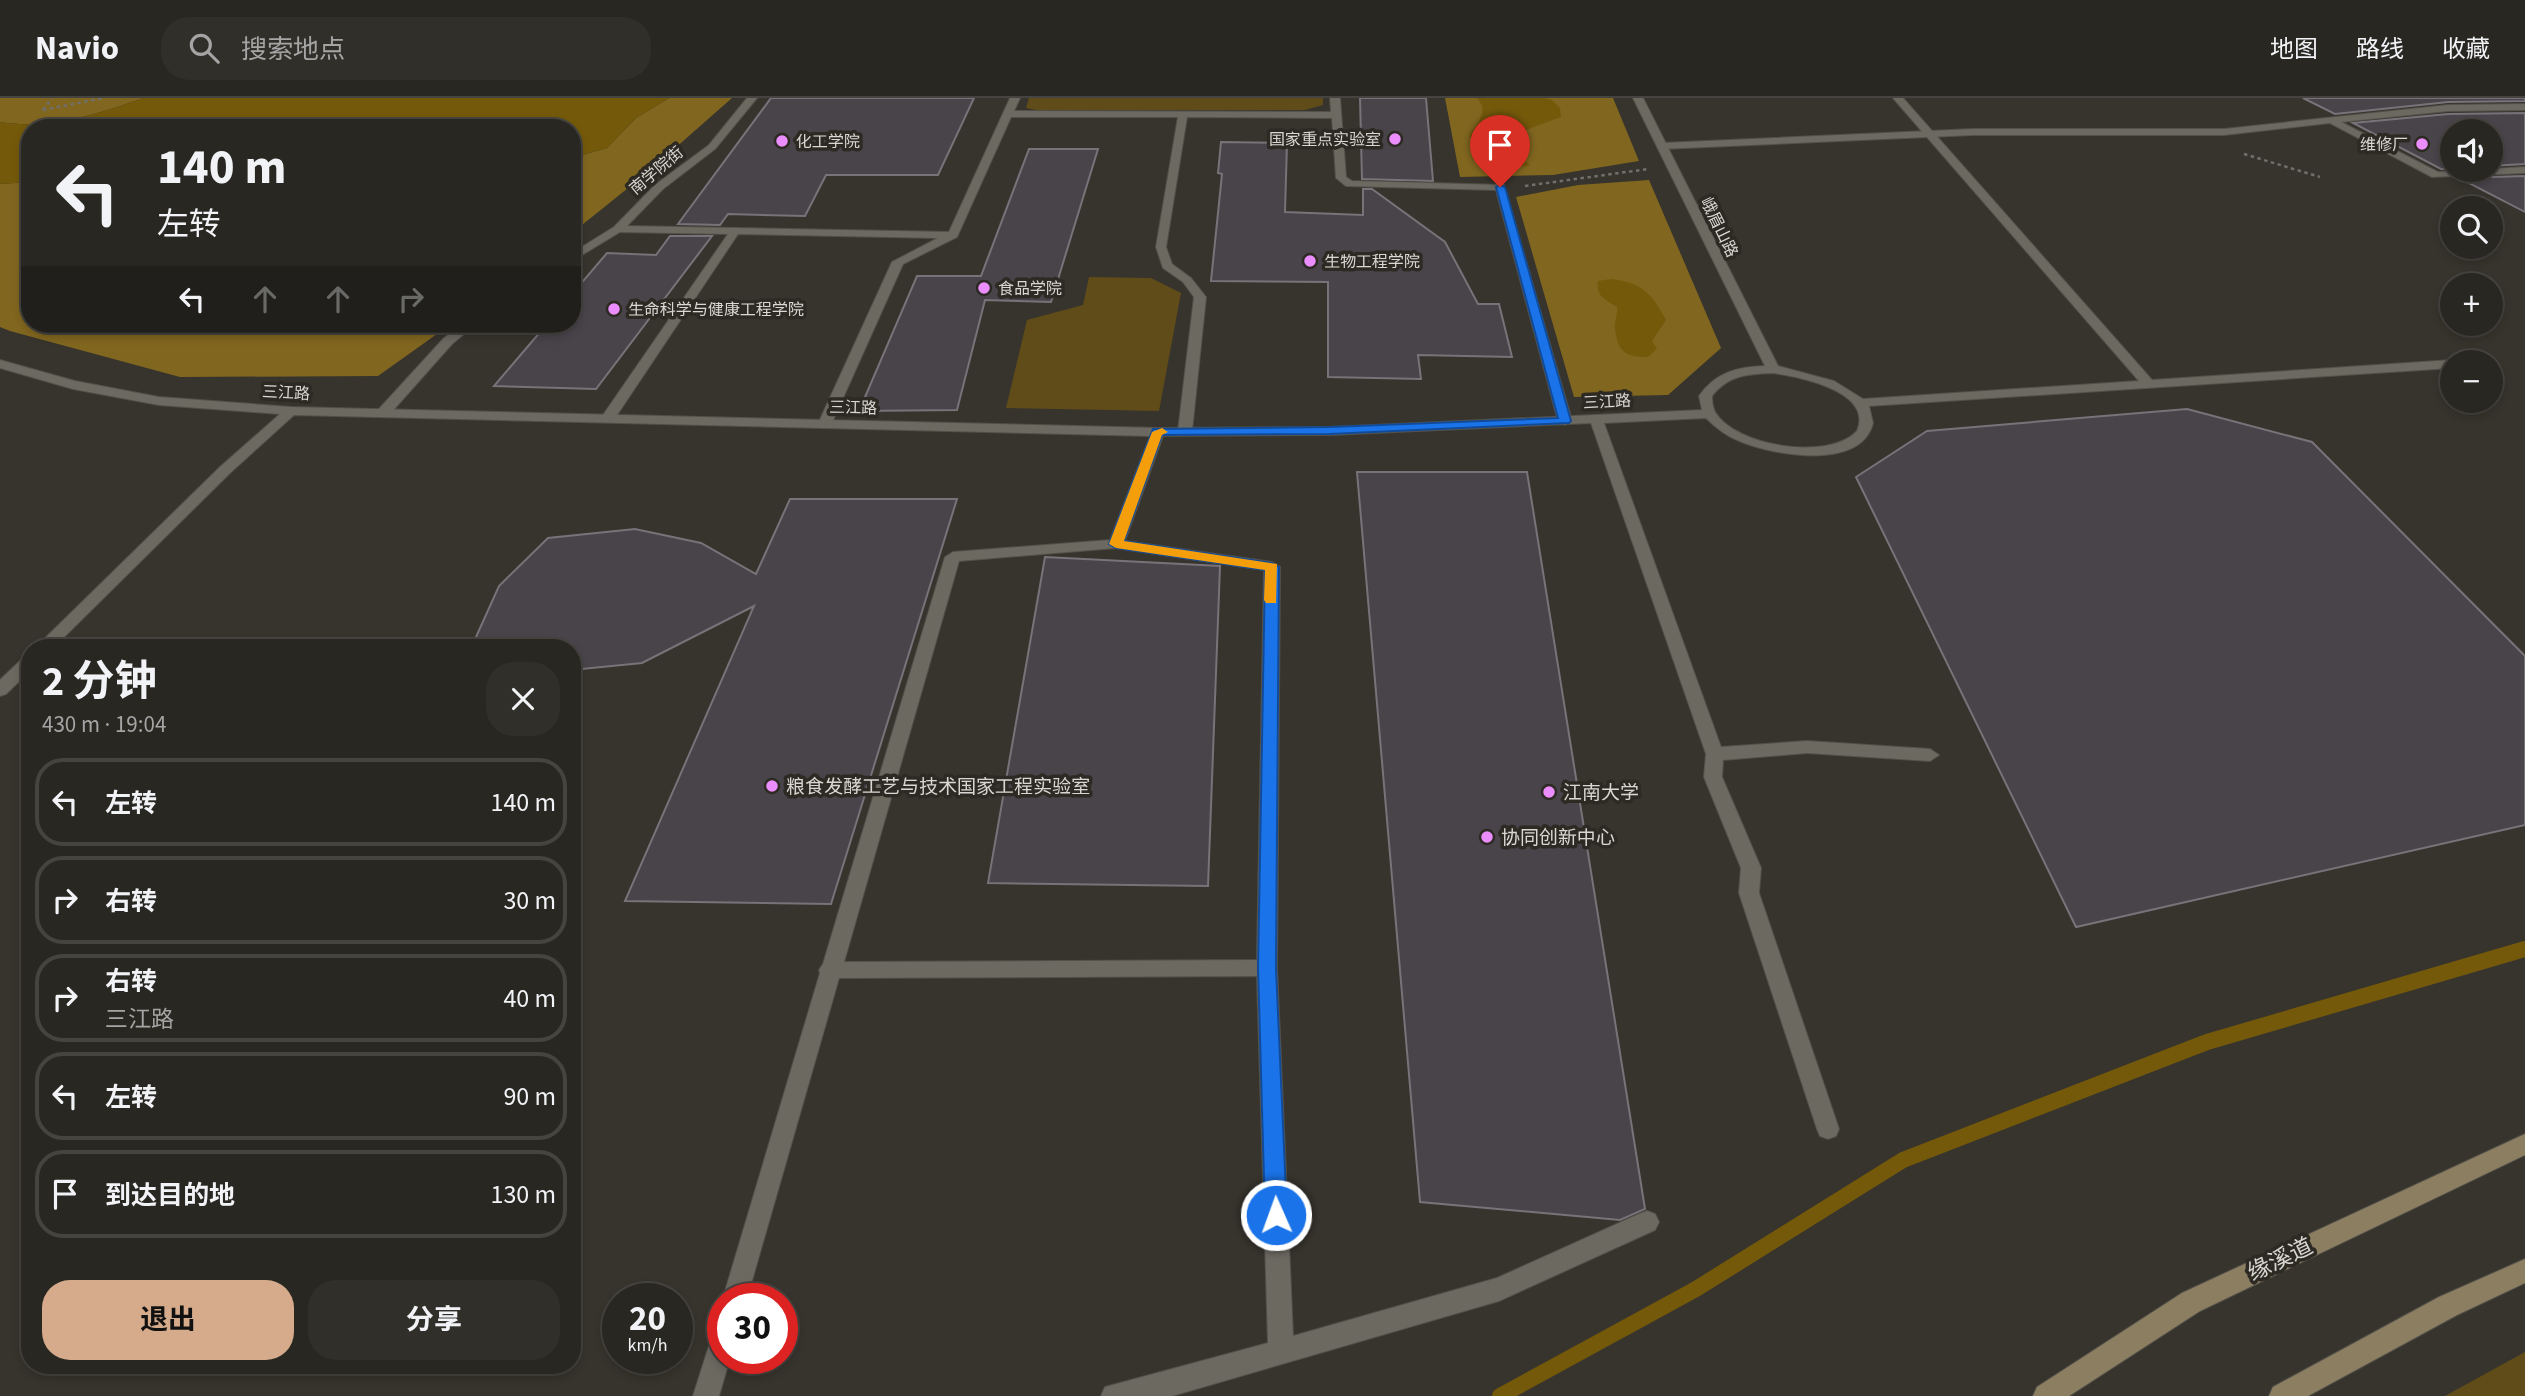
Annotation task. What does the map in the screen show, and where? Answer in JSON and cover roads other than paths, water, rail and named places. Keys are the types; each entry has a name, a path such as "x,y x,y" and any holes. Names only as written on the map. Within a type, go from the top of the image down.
{"main road":[{"name":"缘溪道","path":"2046,1396 2191,1302 2525,1144"},
{"path":"2282,1396 2448,1306 2525,1270"}],"street":[{"name":"南学院街","path":"581,252 618,229 659,187 712,147 752,98"},
{"path":"825,424 898,262 953,235 1015,98"},
{"path":"1335,98 1341,178 1350,184 1500,187 1565,421"},
{"name":"峨眉山路","path":"1638,98 1773,369"},
{"path":"1898,98 2149,384"},
{"path":"1662,146 1929,134 2224,132 2448,108 2525,107"},
{"path":"1008,114 1336,115"},
{"path":"1183,115 1161,247 1167,266 1187,280 1200,297 1185,432"},
{"path":"2332,121 2436,176 2525,170"},
{"path":"618,229 953,235"},
{"path":"608,418 734,233"},
{"path":"383,413 458,333"},
{"name":"三江路","path":"0,364 73,385 159,401 291,411 1158,432 1330,431 1709,414"},
{"path":"1860,403 2440,365"},
{"path":"1773,369 1807,375 1828,383 1860,403 1867,416 1866,428 1857,439 1840,447 1818,451 1792,451 1741,438 1722,426 1709,414 1705,396 1716,381 1741,371 1773,369"},
{"path":"52,639 225,470 291,411"},
{"path":"1596,419 1716,754 1713,777 1751,869 1749,893 1828,1129"},
{"path":"1116,544 1158,432"},
{"path":"738,1283 953,557 1116,544 1272,567 1267,968 1281,1352"},
{"path":"0,690 21,670"},
{"path":"1716,754 1807,747 1930,755"},
{"path":"829,970 1267,968"},
{"path":"1114,1396 1151,1389 1499,1289 1647,1222"},
{"path":"706,1396 713,1374"}],"waterway":[{"path":"1500,1396 1696,1289 1903,1160 2207,1042 2525,949"}],"place":[{"name":"国家重点实验室","path":"1395,139"},
{"name":"化工学院","path":"782,141"},
{"name":"维修厂","path":"2422,144"},
{"name":"生物工程学院","path":"1310,261"},
{"name":"食品学院","path":"984,288"},
{"name":"生命科学与健康工程学院","path":"614,309"},
{"name":"粮食发酵工艺与技术国家工程实验室","path":"772,786"},
{"name":"江南大学","path":"1549,792"},
{"name":"协同创新中心","path":"1487,837"}]}
